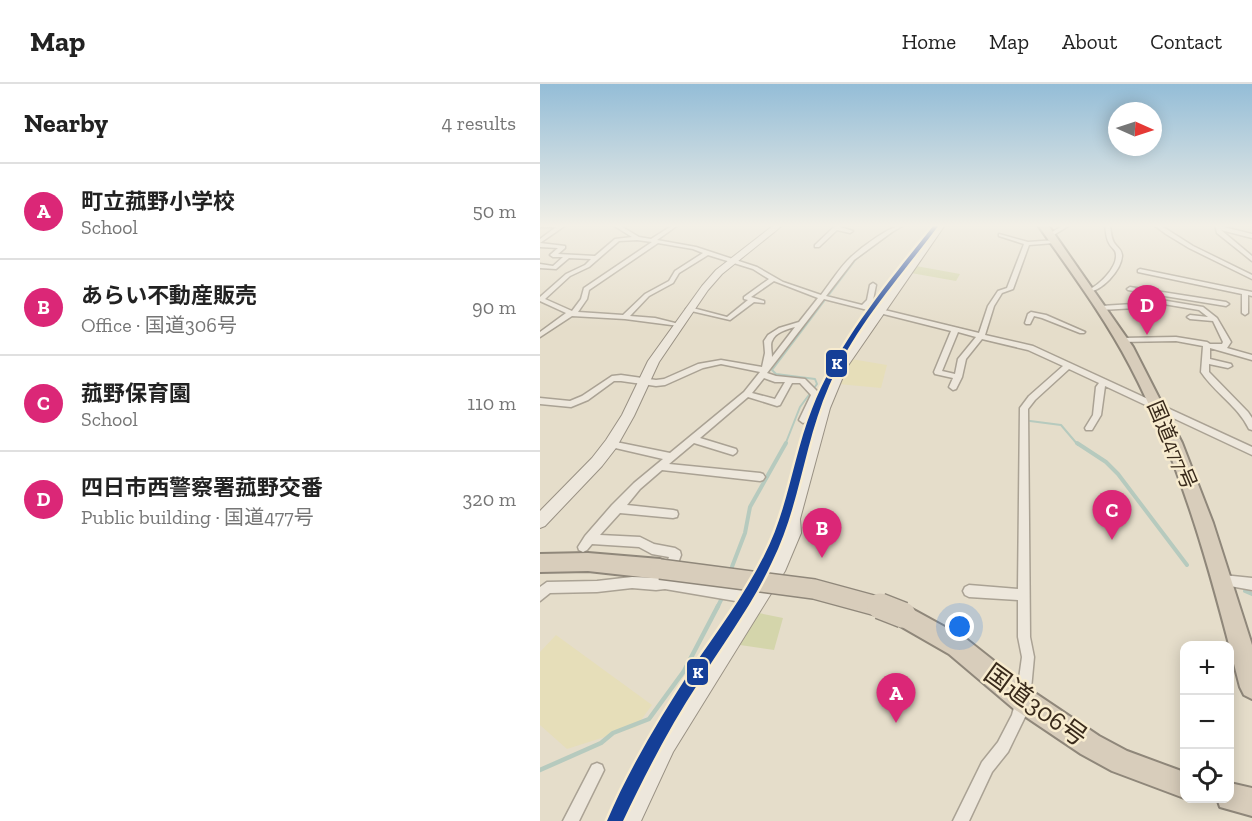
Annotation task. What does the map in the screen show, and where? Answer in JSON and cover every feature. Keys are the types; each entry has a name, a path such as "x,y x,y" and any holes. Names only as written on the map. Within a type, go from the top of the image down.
{"highway":[{"name":"国道477号","path":"1067,259 1122,340 1159,409 1195,499 1222,580 1252,687"},
{"name":"国道306号","path":"540,563 588,562 662,576 829,592 879,604 957,646 1023,700 1090,746 1122,762 1180,783"},
{"path":"1234,798 1252,802"}],"street":[{"path":"540,266 554,268 564,259"},
{"path":"593,259 568,275 541,299 572,313 625,317 677,325"},
{"path":"540,335 572,313 584,299 586,288 628,259"},
{"path":"625,317 647,295 670,282 677,272 697,259"},
{"path":"728,259 763,272 773,279 825,297 1030,348 1252,451"},
{"path":"540,595 547,588 616,587 628,583 658,585 662,576 676,560 676,555 671,552 652,549 640,542 586,543 636,486 747,394 825,297 852,259"},
{"path":"629,821 666,745 779,565 793,533 792,519 824,408 842,366 916,259"},
{"path":"953,387 958,378 962,359 967,350 981,336 991,306 1000,292 1010,289 1022,259"},
{"path":"1089,291 1095,291 1102,286 1118,259"},
{"path":"1212,259 1252,277"},
{"path":"540,521 597,462 611,444 628,416 654,361 677,325 719,272 733,261"},
{"path":"1140,271 1226,304"},
{"path":"762,302 746,298 773,279"},
{"path":"864,307 870,300 873,285"},
{"path":"1130,289 1248,293 1245,314"},
{"path":"1190,290 1201,308 1222,331 1227,342 1224,346 1212,346"},
{"path":"1101,308 1136,306 1137,298 1201,308"},
{"path":"689,309 728,320 752,300"},
{"path":"1028,323 1031,314 1044,316 1082,332"},
{"path":"1190,317 1212,319"},
{"path":"765,373 769,338 776,331 801,324"},
{"path":"955,330 938,372 958,378"},
{"path":"1122,340 1176,339 1207,344 1252,358"},
{"path":"1212,346 1205,360 1204,369 1231,402 1248,416 1252,427"},
{"path":"1205,360 1228,366"},
{"path":"540,401 571,404 585,398 612,379 665,382 701,366 725,362 765,373 775,379 802,381 812,391 803,420"},
{"path":"961,821 987,767 1003,747 1023,700 1028,657 1024,637 1024,408 1069,365"},
{"path":"747,394 777,403 790,380"},
{"path":"1089,428 1097,415 1100,387 1104,382"},
{"path":"692,439 733,451"},
{"path":"611,444 671,457"},
{"path":"661,466 760,477"},
{"path":"616,508 673,514"},
{"path":"662,576 716,591 759,599"},
{"path":"1222,580 1252,584"},
{"path":"969,591 1024,595"},
{"path":"571,821 597,770"}],"shaded area":[{"path":"851,359 887,365 881,388 838,384"},
{"path":"556,635 652,705 636,727 567,749 540,725 540,652"}],"green space":[{"path":"916,266 960,274 956,281 911,273"},
{"path":"759,613 783,618 774,650 740,645"}],"waterway":[{"path":"785,444 800,407 817,384 815,379 776,374 772,370 856,259"},
{"path":"1030,421 1061,425 1078,445"},
{"path":"1077,443 1106,462 1118,474 1187,565"},
{"path":"730,572 745,533 750,507 785,444"},
{"path":"1245,591 1252,594"},
{"path":"718,606 723,596"},
{"path":"540,770 601,743 613,733 649,719 684,671 718,606"}],"transit line":[{"name":"K","path":"615,821 665,724 750,593 769,558 784,522 815,411 838,360 868,314 909,259"}],"place":[{"name":"四日市西警察署菰野交番","path":"1147,335"},
{"name":"菰野保育園","path":"1112,540"},
{"name":"あらい不動産販売","path":"822,558"},
{"name":"町立菰野小学校","path":"896,723"}]}
